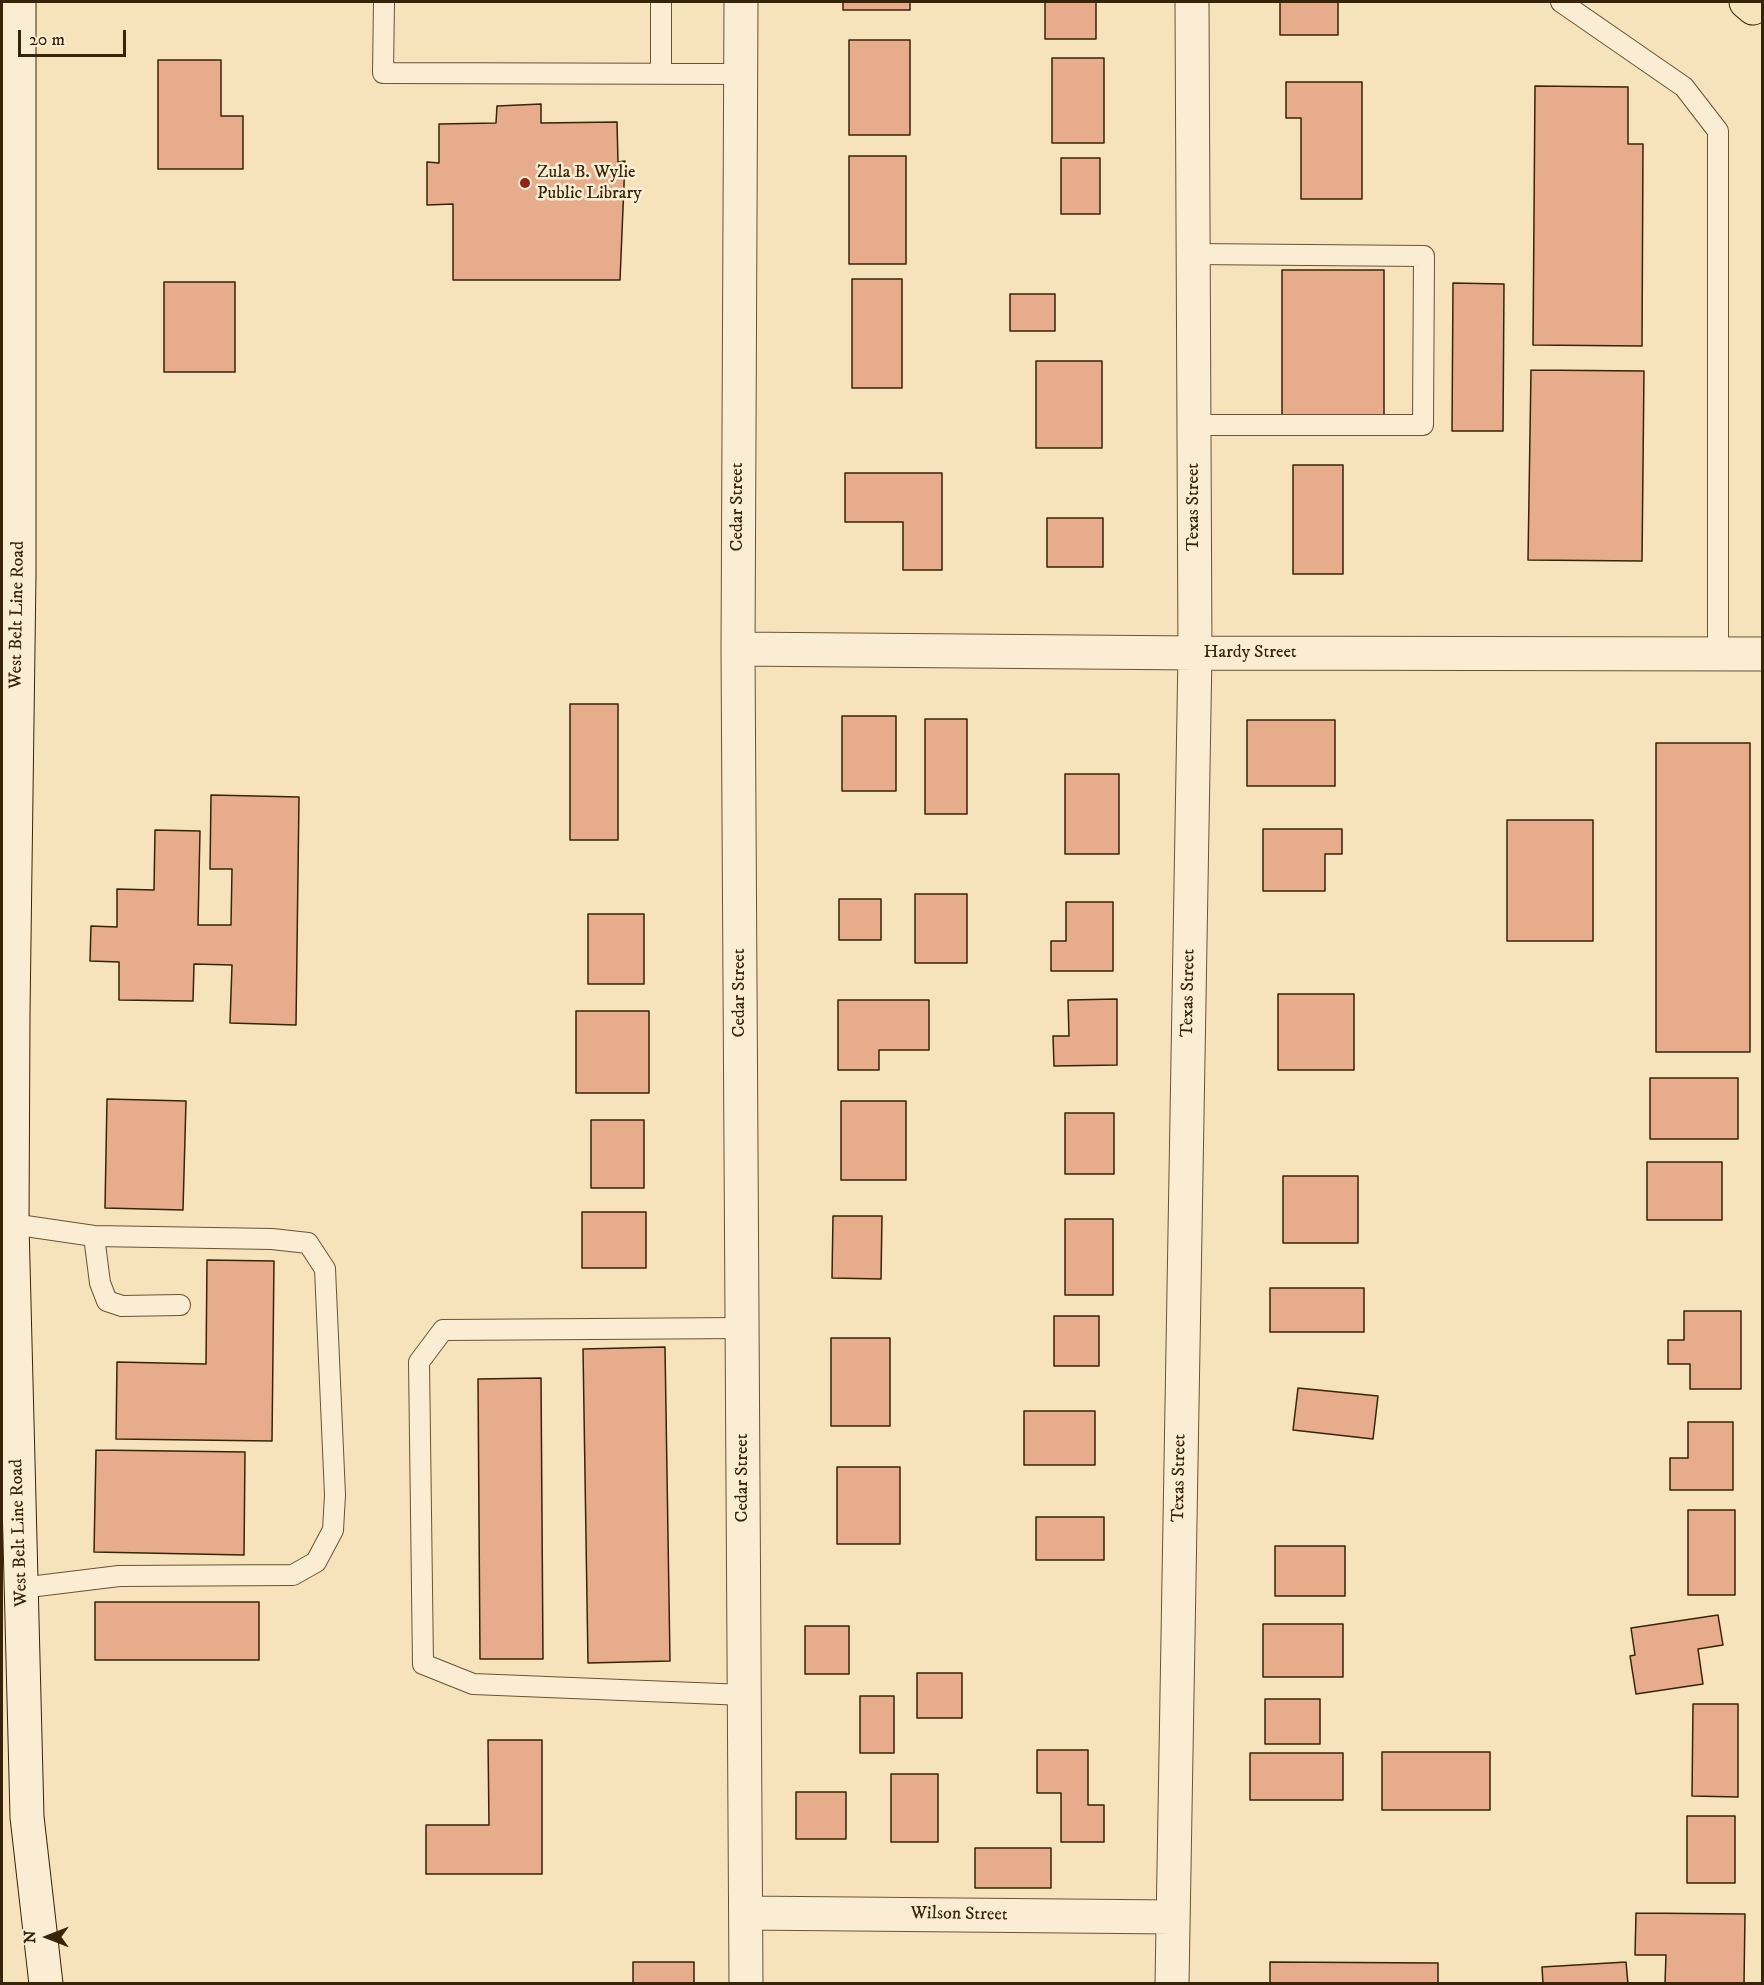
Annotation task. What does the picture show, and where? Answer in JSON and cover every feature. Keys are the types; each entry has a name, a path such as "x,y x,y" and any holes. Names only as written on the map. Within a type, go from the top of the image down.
{"street":[{"name":"West Belt Line Road","path":"19,2 19,574 12,1224 27,1817 46,1983"},
{"name":"Cedar Street","path":"741,2 738,649 746,1983"},
{"name":"Texas Street","path":"1172,1983 1195,653 1192,2"},
{"name":"Hardy Street","path":"738,649 1762,654"},
{"name":"Wilson Street","path":"746,1913 1173,1917"}],"lane":[{"path":"384,2 383,73 741,74"},
{"path":"661,2 661,72"},
{"path":"1561,2 1684,87 1718,131 1718,653"},
{"path":"1193,254 1425,256 1423,425 1194,425"},
{"path":"12,1224 94,1236 272,1239 308,1243 325,1269 335,1495 333,1530 316,1562 293,1575 118,1576 21,1588"},
{"path":"94,1236 100,1283 107,1301 122,1306 180,1305"},
{"path":"742,1328 443,1330 419,1362 423,1664 473,1684 745,1695"}],"building":[{"path":"843,2 910,2 910,10 843,10"},
{"path":"1045,2 1096,2 1096,39 1045,39"},
{"path":"1280,2 1338,2 1338,35 1280,35"},
{"path":"849,40 910,40 910,135 849,135"},
{"path":"1052,58 1104,58 1104,143 1052,143"},
{"path":"158,60 221,60 221,116 243,116 243,169 158,169"},
{"path":"1286,82 1362,82 1362,199 1301,199 1301,118 1286,118"},
{"path":"1535,86 1628,87 1628,144 1643,144 1642,346 1533,345"},
{"name":"Zula B. Wylie Public Library","path":"541,104 541,123 617,122 618,162 625,161 620,280 453,280 453,204 427,205 427,162 439,163 439,124 496,123 497,106"},
{"path":"849,156 906,156 906,264 849,264"},
{"path":"1061,158 1100,158 1100,214 1061,214"},
{"path":"1282,270 1384,270 1384,418 1282,418"},
{"path":"852,279 902,279 902,388 852,388"},
{"path":"164,282 235,282 235,372 164,372"},
{"path":"1453,283 1504,284 1503,431 1452,431"},
{"path":"1010,294 1055,294 1055,331 1010,331"},
{"path":"1036,361 1102,361 1102,448 1036,448"},
{"path":"1531,370 1644,371 1642,561 1528,560"},
{"path":"1293,465 1343,465 1343,574 1293,574"},
{"path":"845,473 942,473 942,570 903,570 903,522 845,522"},
{"path":"1047,518 1103,518 1103,567 1047,567"},
{"path":"570,704 618,704 618,840 570,840"},
{"path":"842,716 896,716 896,791 842,791"},
{"path":"925,719 967,719 967,814 925,814"},
{"path":"1247,720 1335,720 1335,786 1247,786"},
{"path":"1656,743 1750,743 1750,1052 1656,1052"},
{"path":"1065,774 1119,774 1119,854 1065,854"},
{"path":"211,795 299,797 296,1025 230,1023 232,965 194,964 193,1001 119,1000 119,962 90,961 91,926 117,927 117,889 154,890 155,830 200,831 198,925 231,925 232,869 210,869"},
{"path":"1507,820 1593,820 1593,941 1507,941"},
{"path":"1263,829 1342,829 1342,854 1325,854 1325,891 1263,891"},
{"path":"915,894 967,894 967,963 915,963"},
{"path":"839,899 881,899 881,940 839,940"},
{"path":"1066,902 1113,902 1113,971 1051,971 1051,941 1066,941"},
{"path":"588,914 644,914 644,984 588,984"},
{"path":"1278,994 1354,994 1354,1070 1278,1070"},
{"path":"1117,999 1117,1065 1054,1066 1053,1036 1069,1036 1068,1000"},
{"path":"838,1000 929,1000 929,1050 879,1050 879,1070 838,1070"},
{"path":"576,1011 649,1011 649,1093 576,1093"},
{"path":"1650,1078 1738,1078 1738,1139 1650,1139"},
{"path":"107,1099 186,1101 183,1210 105,1208"},
{"path":"841,1101 906,1101 906,1180 841,1180"},
{"path":"1065,1113 1114,1113 1114,1174 1065,1174"},
{"path":"591,1120 644,1120 644,1188 591,1188"},
{"path":"1647,1162 1722,1162 1722,1220 1647,1220"},
{"path":"1283,1176 1358,1176 1358,1243 1283,1243"},
{"path":"582,1212 646,1212 646,1268 582,1268"},
{"path":"833,1216 882,1216 881,1279 832,1278"},
{"path":"1065,1219 1113,1219 1113,1295 1065,1295"},
{"path":"207,1260 274,1261 272,1441 116,1439 117,1362 206,1364"},
{"path":"1270,1288 1364,1288 1364,1332 1270,1332"},
{"path":"1684,1311 1741,1311 1741,1389 1690,1389 1690,1364 1668,1364 1668,1340 1684,1340"},
{"path":"1054,1316 1099,1316 1099,1366 1054,1366"},
{"path":"831,1338 890,1338 890,1426 831,1426"},
{"path":"665,1347 670,1661 588,1663 583,1349"},
{"path":"541,1378 543,1659 480,1659 478,1379"},
{"path":"1298,1388 1378,1396 1373,1439 1293,1430"},
{"path":"1024,1411 1095,1411 1095,1465 1024,1465"},
{"path":"1688,1422 1733,1422 1733,1490 1670,1490 1670,1458 1688,1458"},
{"path":"96,1450 245,1452 244,1555 94,1552"},
{"path":"837,1467 900,1467 900,1544 837,1544"},
{"path":"1688,1510 1735,1510 1735,1595 1688,1595"},
{"path":"1036,1517 1104,1517 1104,1560 1036,1560"},
{"path":"1275,1546 1345,1546 1345,1596 1275,1596"},
{"path":"95,1602 259,1602 259,1660 95,1660"},
{"path":"1718,1615 1723,1645 1698,1649 1703,1684 1636,1694 1630,1656 1635,1655 1631,1628"},
{"path":"1263,1624 1343,1624 1343,1677 1263,1677"},
{"path":"805,1626 849,1626 849,1674 805,1674"},
{"path":"917,1673 962,1673 962,1718 917,1718"},
{"path":"860,1696 894,1696 894,1753 860,1753"},
{"path":"1265,1699 1320,1699 1320,1744 1265,1744"},
{"path":"1693,1704 1738,1704 1738,1797 1692,1796"},
{"path":"488,1740 542,1740 542,1874 426,1874 426,1825 489,1825"},
{"path":"1037,1750 1088,1750 1088,1805 1104,1805 1104,1842 1061,1842 1061,1793 1037,1793"},
{"path":"1382,1752 1490,1752 1490,1810 1382,1810"},
{"path":"1250,1753 1343,1753 1343,1800 1250,1800"},
{"path":"891,1774 938,1774 938,1842 891,1842"},
{"path":"796,1792 846,1792 846,1839 796,1839"},
{"path":"1687,1816 1735,1816 1735,1883 1687,1883"},
{"path":"975,1848 1051,1848 1051,1888 975,1888"},
{"path":"1636,1913 1745,1914 1744,1984 1665,1983 1666,1955 1635,1955"},
{"path":"633,1962 694,1962 694,1984 633,1984"},
{"path":"1270,1962 1438,1963 1438,1984 1262,1984 1270,1983"},
{"path":"1626,1962 1628,1984 1543,1984 1542,1967"}],"place":[{"name":"Zula B. Wylie Public Library","path":"525,183"}]}
